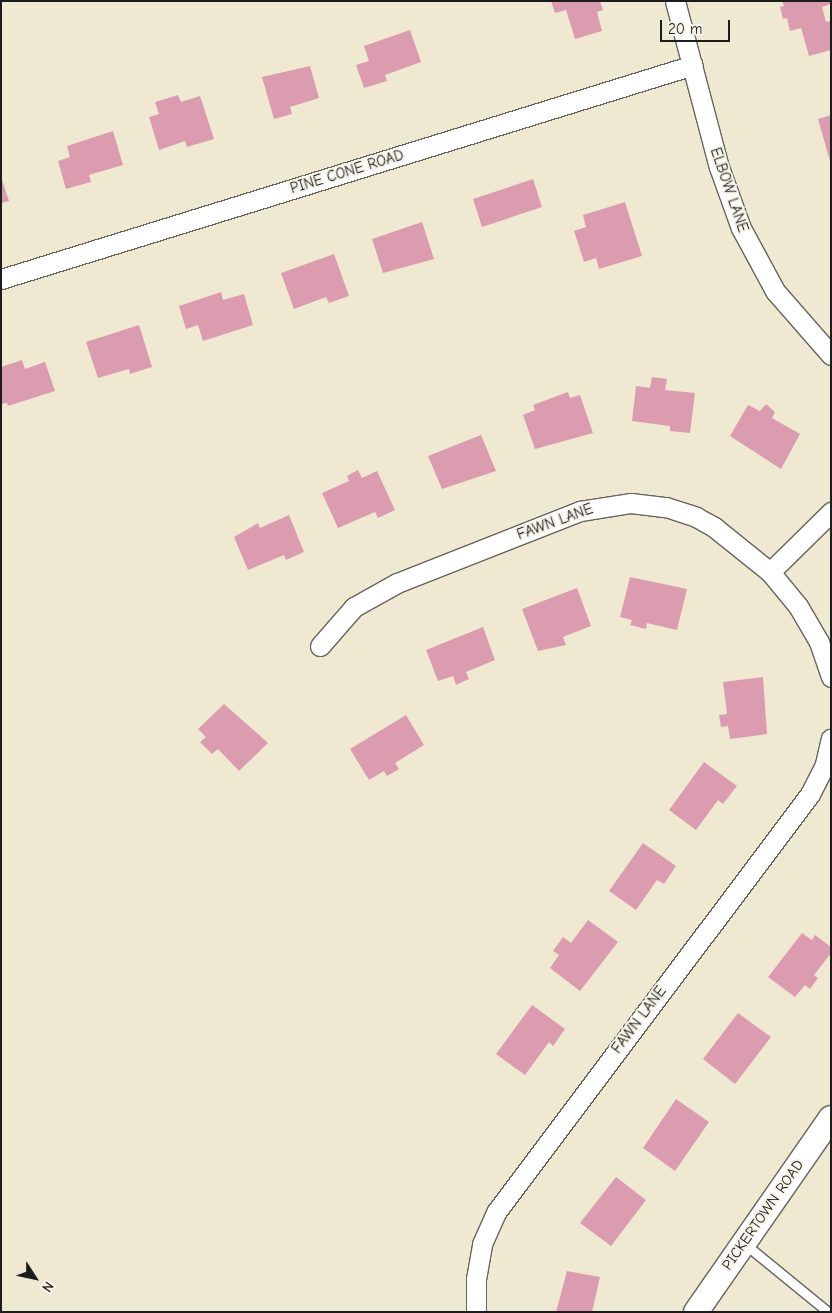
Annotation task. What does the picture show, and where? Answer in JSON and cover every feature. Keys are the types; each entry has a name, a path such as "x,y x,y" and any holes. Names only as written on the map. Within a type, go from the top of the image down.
{"street":[{"name":"ELBOW LANE","path":"675,1 718,167 741,228 775,291 831,355"},
{"name":"PINE CONE ROAD","path":"1,279 693,65"},
{"name":"FAWN LANE","path":"320,646 354,607 397,583 598,507 631,503 666,507 696,517 726,535 770,572 798,606 819,642 831,677"},
{"path":"770,572 831,512"},
{"name":"FAWN LANE","path":"476,1312 476,1278 482,1244 497,1211 810,794 825,764 831,740"},
{"name":"PICKERTOWN ROAD","path":"696,1312 831,1118"}],"lane":[{"path":"744,1243 828,1312"}],"building":[{"path":"551,1 600,1 603,10 597,12 602,31 575,39 566,10 555,13"},
{"path":"782,1 831,1 831,4 822,7 826,22 830,21 831,25 831,50 809,56 801,28 790,31 787,18 783,19 780,7 784,6"},
{"path":"410,30 421,62 385,75 387,81 364,88 356,65 369,61 364,46"},
{"path":"310,66 319,98 290,107 292,114 274,119 262,77"},
{"path":"178,95 181,102 200,96 214,139 187,147 185,141 159,150 149,117 159,114 155,102"},
{"path":"831,115 831,161 830,161 818,119"},
{"path":"113,131 123,165 89,175 91,182 66,189 58,161 70,157 67,146"},
{"path":"1,177 9,201 1,203"},
{"path":"533,179 542,207 482,227 473,199"},
{"path":"625,202 642,256 599,269 596,258 584,262 574,231 586,227 583,215"},
{"path":"422,222 434,259 383,273 372,239"},
{"path":"334,254 349,296 329,303 326,297 294,309 281,273"},
{"path":"221,292 223,300 244,294 253,325 203,341 198,325 186,329 179,306"},
{"path":"139,325 152,367 130,374 129,369 98,378 86,342"},
{"path":"22,360 25,369 45,362 55,391 8,406 7,403 1,404 1,367"},
{"path":"652,377 667,379 665,390 695,393 690,433 670,431 670,426 632,421 636,386 650,388"},
{"path":"568,392 570,398 580,395 593,433 535,449 523,415 535,410 533,405"},
{"path":"766,404 775,412 772,418 800,434 781,469 730,436 748,405 760,411"},
{"path":"481,435 496,471 442,489 428,456"},
{"path":"358,470 362,478 377,471 395,510 378,518 375,512 338,528 322,493 349,481 347,476"},
{"path":"289,515 304,552 286,560 284,555 248,570 234,537 258,523 260,528"},
{"path":"630,577 687,589 677,630 647,623 646,629 630,625 632,620 620,617"},
{"path":"577,588 591,626 563,637 566,645 538,651 522,609"},
{"path":"483,627 495,660 466,672 469,679 456,685 453,676 438,681 426,650"},
{"path":"763,677 767,734 730,739 728,726 721,727 719,715 727,714 723,682"},
{"path":"224,704 268,743 239,771 218,749 212,754 200,742 206,737 198,729"},
{"path":"406,715 424,745 395,763 399,769 387,776 384,771 369,780 350,749"},
{"path":"704,762 737,786 723,804 718,800 696,830 669,810"},
{"path":"643,843 676,866 664,884 657,880 636,910 609,891"},
{"path":"588,920 618,942 580,991 550,968 559,955 553,951 563,937 571,943"},
{"path":"802,933 812,940 815,935 831,947 831,953 814,975 818,978 810,989 805,985 795,997 768,977"},
{"path":"532,1005 565,1029 553,1046 549,1042 525,1075 496,1054"},
{"path":"738,1013 771,1037 735,1084 703,1059"},
{"path":"676,1099 709,1122 675,1171 643,1148"},
{"path":"616,1177 646,1200 611,1246 580,1223"},
{"path":"567,1271 600,1277 592,1312 556,1312"}]}
